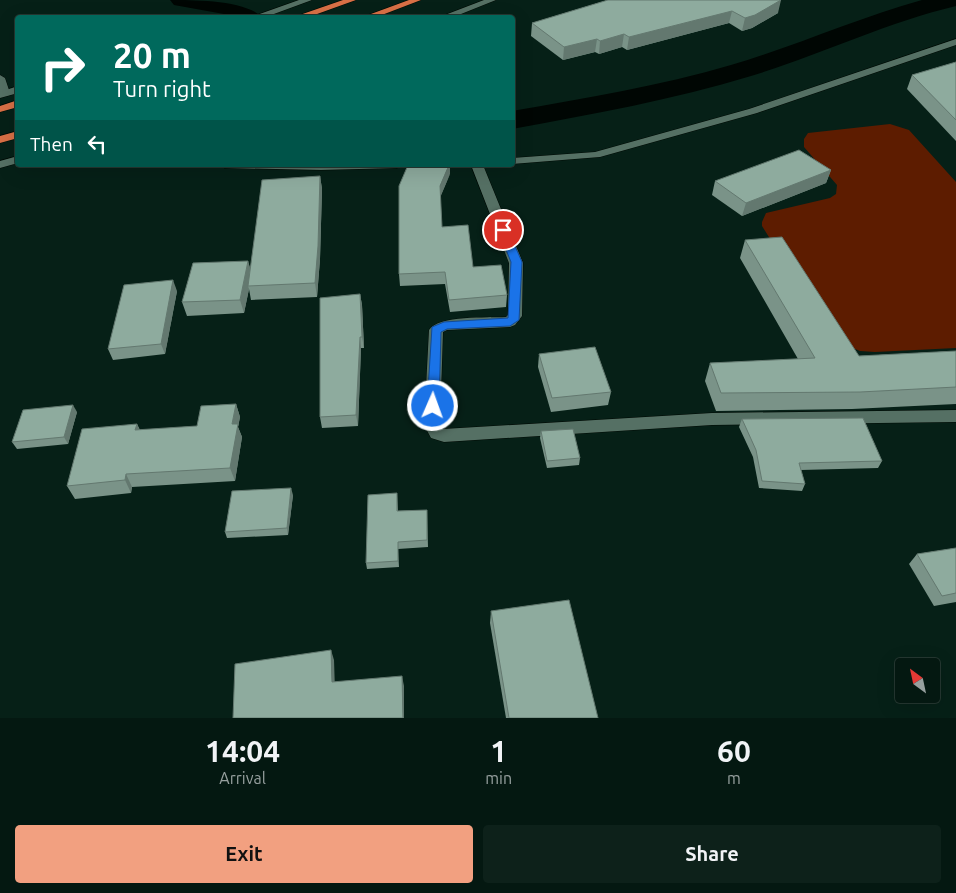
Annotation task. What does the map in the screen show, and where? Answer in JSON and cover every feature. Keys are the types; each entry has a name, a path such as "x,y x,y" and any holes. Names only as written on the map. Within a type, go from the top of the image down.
{"highway":[{"path":"304,15 352,0"},
{"path":"373,15 417,0"},
{"path":"0,109 15,105"},
{"path":"0,140 15,135"}],"street":[{"path":"261,15 308,0"},
{"path":"450,15 492,0"},
{"path":"515,161 596,155 753,111 956,42"},
{"path":"0,78 3,94 15,90"},
{"path":"0,165 15,161"},
{"path":"478,167 516,262 515,316 510,322 444,325 436,330 432,425 437,434 444,436 712,418 956,416"}],"shaded area":[{"path":"890,124 909,130 956,182 956,348 875,352 860,351 848,346 823,323 762,226 766,213 830,198 836,194 837,185 804,147 804,139 808,133"}],"building":[{"path":"608,0 781,0 755,15 745,18 732,11 629,37 624,34 600,41 597,39 564,47 532,23"},
{"path":"956,62 956,120 912,75"},
{"path":"799,150 831,170 746,203 715,181"},
{"path":"407,167 448,167 440,186 442,227 468,225 473,267 501,265 507,295 449,300 445,272 399,274 399,186"},
{"path":"320,176 315,283 248,286 262,180"},
{"path":"782,237 859,356 956,351 956,387 860,392 721,393 710,363 815,358 745,240"},
{"path":"248,261 240,300 182,302 193,263"},
{"path":"173,280 161,344 108,349 124,285"},
{"path":"360,294 362,337 360,337 356,415 320,417 320,298"},
{"path":"595,347 611,392 552,398 539,354"},
{"path":"236,404 232,424 238,424 230,468 126,474 125,480 67,486 82,429 137,424 135,430 197,426 201,406"},
{"path":"73,405 64,437 12,442 23,410"},
{"path":"863,418 882,461 799,463 805,484 762,481 756,450 742,419"},
{"path":"573,429 580,458 547,461 541,431"},
{"path":"291,488 287,528 225,532 232,491"},
{"path":"397,493 397,511 427,510 427,540 398,542 398,561 366,563 368,495"},
{"path":"956,548 956,593 942,596 917,554"},
{"path":"569,600 598,718 509,718 491,611"},
{"path":"331,650 332,682 402,676 403,718 233,718 235,664"}],"waterway":[{"path":"182,0 230,8 245,15"},
{"path":"515,119 677,88 774,60 907,11 953,0"}],"route":[{"path":"433,406 436,330 444,325 510,322 514,320 516,262 503,230"}]}
